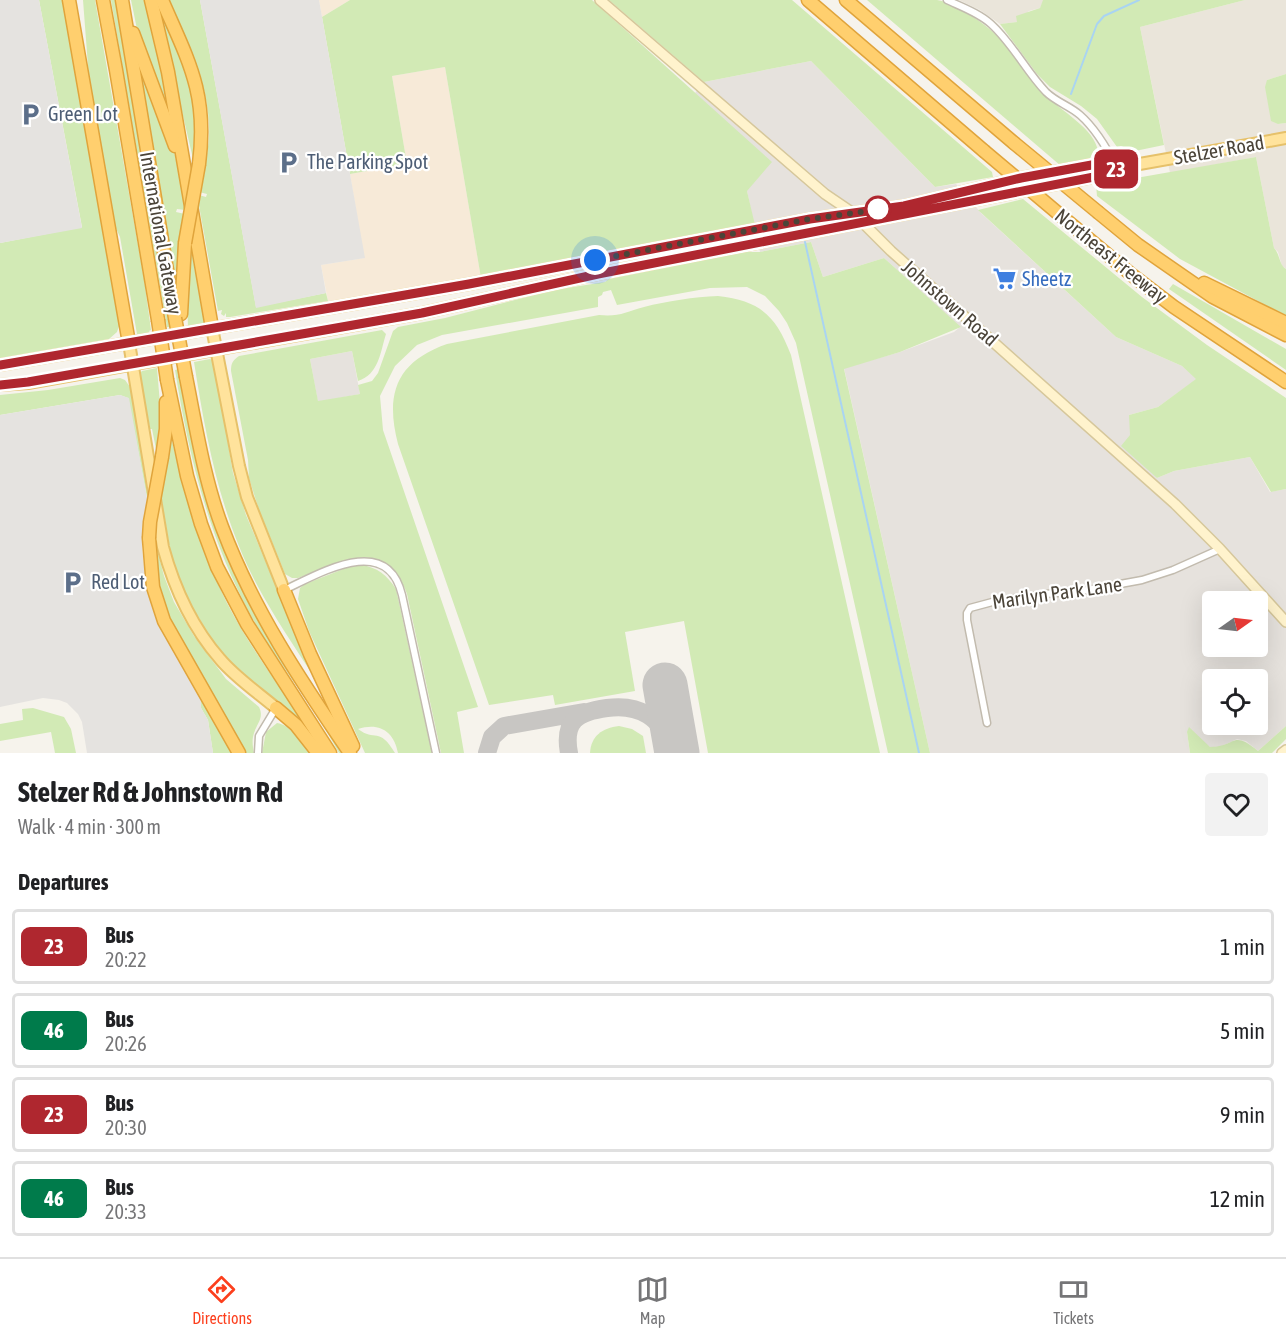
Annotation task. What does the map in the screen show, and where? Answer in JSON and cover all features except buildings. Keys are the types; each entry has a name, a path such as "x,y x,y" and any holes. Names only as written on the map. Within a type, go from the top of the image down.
{"highway":[{"path":"69,0 129,343"},
{"path":"78,0 80,61"},
{"name":"International Gateway","path":"104,0 168,380 187,476 201,524 217,567 247,624 330,753"},
{"path":"122,0 184,172"},
{"name":"International Gateway","path":"122,0 178,317"},
{"path":"151,0 168,72 212,328"},
{"path":"162,0 182,42 194,75 200,101 202,136 185,243 178,317 180,346 211,492 235,559 263,617 292,666 350,753"},
{"name":"Northeast Freeway","path":"808,0 1132,275 1174,307 1286,382"},
{"name":"Northeast Freeway","path":"846,0 1014,144 1156,257 1213,297 1286,335"},
{"path":"1156,257 1286,323"},
{"path":"168,380 166,429 148,538 153,586 164,621 239,753"},
{"path":"285,590 310,654 356,753"},
{"path":"276,708 296,725 318,753"}],"main road":[{"name":"Johnstown Road","path":"600,0 825,194 853,213 1175,504 1284,615"},
{"name":"Stelzer Road","path":"0,385 422,313 598,274 863,224 1099,176 1117,168 1286,138"},
{"name":"Stelzer Road","path":"0,365 469,284 810,219 904,206 1021,178 1097,164 1117,168"},
{"path":"212,328 247,497 285,590"},
{"path":"129,343 163,547 170,572 185,606 220,660 276,708"},
{"path":"1282,753 1286,750"}],"street":[{"path":"947,0 976,13 990,23 1011,45 1048,94 1080,116 1109,151 1117,168"},
{"name":"Marilyn Park Lane","path":"987,723 967,620 970,608 1005,600 1082,591 1142,580 1173,570 1220,549"},
{"path":"285,590 332,568 357,561 382,566 394,577 400,585 436,753"},
{"path":"258,753 259,736 276,708"}],"shaded area":[{"name":"Green Lot","path":"0,0 39,0 82,228 0,243"},
{"name":"The Parking Spot","path":"200,0 319,0 365,258 321,265 326,293 256,308"},
{"path":"319,0 350,0 322,17"},
{"path":"959,0 1043,0 1043,2 1040,8 1029,11 1017,22 1000,24 980,10"},
{"path":"1245,0 1286,0 1286,74 1267,80 1278,124 1286,123 1286,269 1282,266 1278,252 1274,248 1256,157 1170,173 1140,27"},
{"path":"811,61 935,187 956,184 982,214 1116,337 1182,366 1197,379 1158,407 1129,415 1157,478 1174,471 1250,457 1270,492 1286,489 1286,726 1258,751 1246,741 1237,739 1220,747 1210,747 1187,732 1190,753 930,753 844,368 900,352 954,332 960,327 884,258 823,277 811,242 760,252 747,191 695,93 704,82"},
{"path":"445,67 481,278 328,301 321,265 364,258 350,174 407,164 392,76"},
{"path":"352,351 360,394 318,402 310,359"},
{"name":"Red Lot","path":"120,395 129,398 147,498 142,548 147,590 165,636 201,696 201,708 208,720 213,753 87,753 82,722 78,714 67,703 43,698 0,707 0,415"}],"green space":[{"path":"39,0 64,0 120,323 117,332 109,339 0,358 0,243 82,227"},
{"path":"83,0 95,0 144,279 151,330 149,331 152,335 141,337 137,334 120,237 114,224 89,79"},
{"path":"111,0 118,0 172,327 167,327"},
{"path":"131,0 149,0 174,125 138,34"},
{"path":"156,0 187,64 198,116 194,163"},
{"path":"166,0 200,0 256,307 326,293 328,301 230,317 226,317 226,313 224,316 221,314 222,310 218,311 198,200 199,195 206,197 207,194 199,192 209,136 206,100 196,66"},
{"path":"350,0 592,0 772,162 747,191 755,225 481,278 445,67 392,76 407,164 350,174 322,17"},
{"path":"609,0 792,0 992,172 993,177 935,187 811,61 704,82"},
{"path":"867,0 937,0 974,17 1010,50 1045,95 1091,135 1098,151 1094,151 1090,158 1061,166"},
{"path":"1043,0 1245,0 1140,27 1164,145 1135,151 1121,146 1117,147 1097,119 1050,87 1037,74 1000,24 1017,22 1016,16 1040,8"},
{"path":"137,56 173,147 186,203 185,210 177,209 176,212 185,214 178,283 175,281"},
{"path":"1286,74 1286,123 1278,124 1271,121 1265,87 1267,80"},
{"path":"1256,157 1274,248 1286,269 1286,316 1180,259 1097,196 1096,185"},
{"path":"1023,199 1142,297 1207,345 1286,398 1286,489 1271,492 1250,457 1174,471 1157,478 1121,446 1130,435 1129,415 1158,407 1196,379 1182,366 1116,337 978,210"},
{"path":"811,242 823,277 884,258 961,327 900,352 844,369 930,753 888,753 796,343 779,311 765,296 747,287 710,288 617,305 611,290 603,292 598,297 598,307 442,335 417,345 395,366 380,396 383,430 478,707 457,712 464,753 441,753 407,594 398,576 387,564 374,559 360,558 329,565 298,578 285,574 259,510 249,478 248,460 231,371 234,360 239,356 382,330 386,334 378,362 365,378 358,381 352,351 310,359 318,401 360,394 358,385 372,381 378,373 393,331 398,327 445,318 554,290 605,282 609,279 745,252 760,252"},
{"path":"191,245 206,323 188,328 187,295"},
{"path":"1173,284 1286,349 1286,370 1169,289"},
{"path":"718,296 745,302 765,313 779,330 791,355 880,753 708,753 684,621 625,632 635,691 555,705 553,695 489,705 398,444 393,410 398,382 416,360 447,344 599,315 617,315 671,301"},
{"path":"210,359 214,361 233,473 246,515 314,677 256,583 243,557 224,503 209,447 194,362"},
{"path":"157,368 161,416 157,454 140,373"},
{"path":"179,369 205,494 230,563 275,646 344,753 339,753 261,632 235,584 212,525 194,465 175,370"},
{"path":"120,378 125,380 130,387 147,498 128,398 120,395 0,415 0,395"},
{"path":"170,432 193,519 217,582 243,632 299,715 298,718 243,674 227,658 210,637 186,596 171,555 160,491"},
{"path":"154,537 164,576 174,602 194,636 226,679 261,711 253,739 254,753 244,753 179,639 159,588"},
{"path":"361,565 381,572 396,589 432,753 398,753 389,734 379,728 366,727 358,729 364,733 381,737 395,753 365,753 309,631 298,599 300,588 346,568"},
{"path":"201,696 235,753 213,753 208,720 201,708"},
{"path":"33,708 64,717 71,729 76,753 55,753 51,732 0,741 0,724 23,720 22,709"},
{"path":"277,723 291,730 310,753 262,753 266,732"},
{"path":"619,726 632,729 643,736 646,753 590,753 598,734"},
{"path":"1286,726 1286,739 1272,753 1190,753 1187,732 1189,727 1210,747 1238,740 1258,751"}],"waterway":[{"path":"1071,94 1097,24 1104,16 1139,0"},
{"path":"805,242 919,753"}],"taxiway":[{"path":"569,753 568,733 574,720 588,712 617,707 638,710 648,715 665,731 677,752"},
{"path":"487,753 492,737 504,726 584,712"}],"runway":[{"path":"665,685 677,753"}],"bus line":[{"name":"23","path":"0,365 469,284 810,219 904,206 1021,178 1097,164 1117,168 1099,176 863,224 598,274 422,313 0,385"}],"place":[{"name":"Green Lot","path":"30,114"},
{"name":"The Parking Spot","path":"289,162"},
{"name":"Sheetz","path":"1004,279"},
{"name":"Red Lot","path":"73,582"}],"route":[{"path":"595,260 810,219 882,209 878,209"}]}
